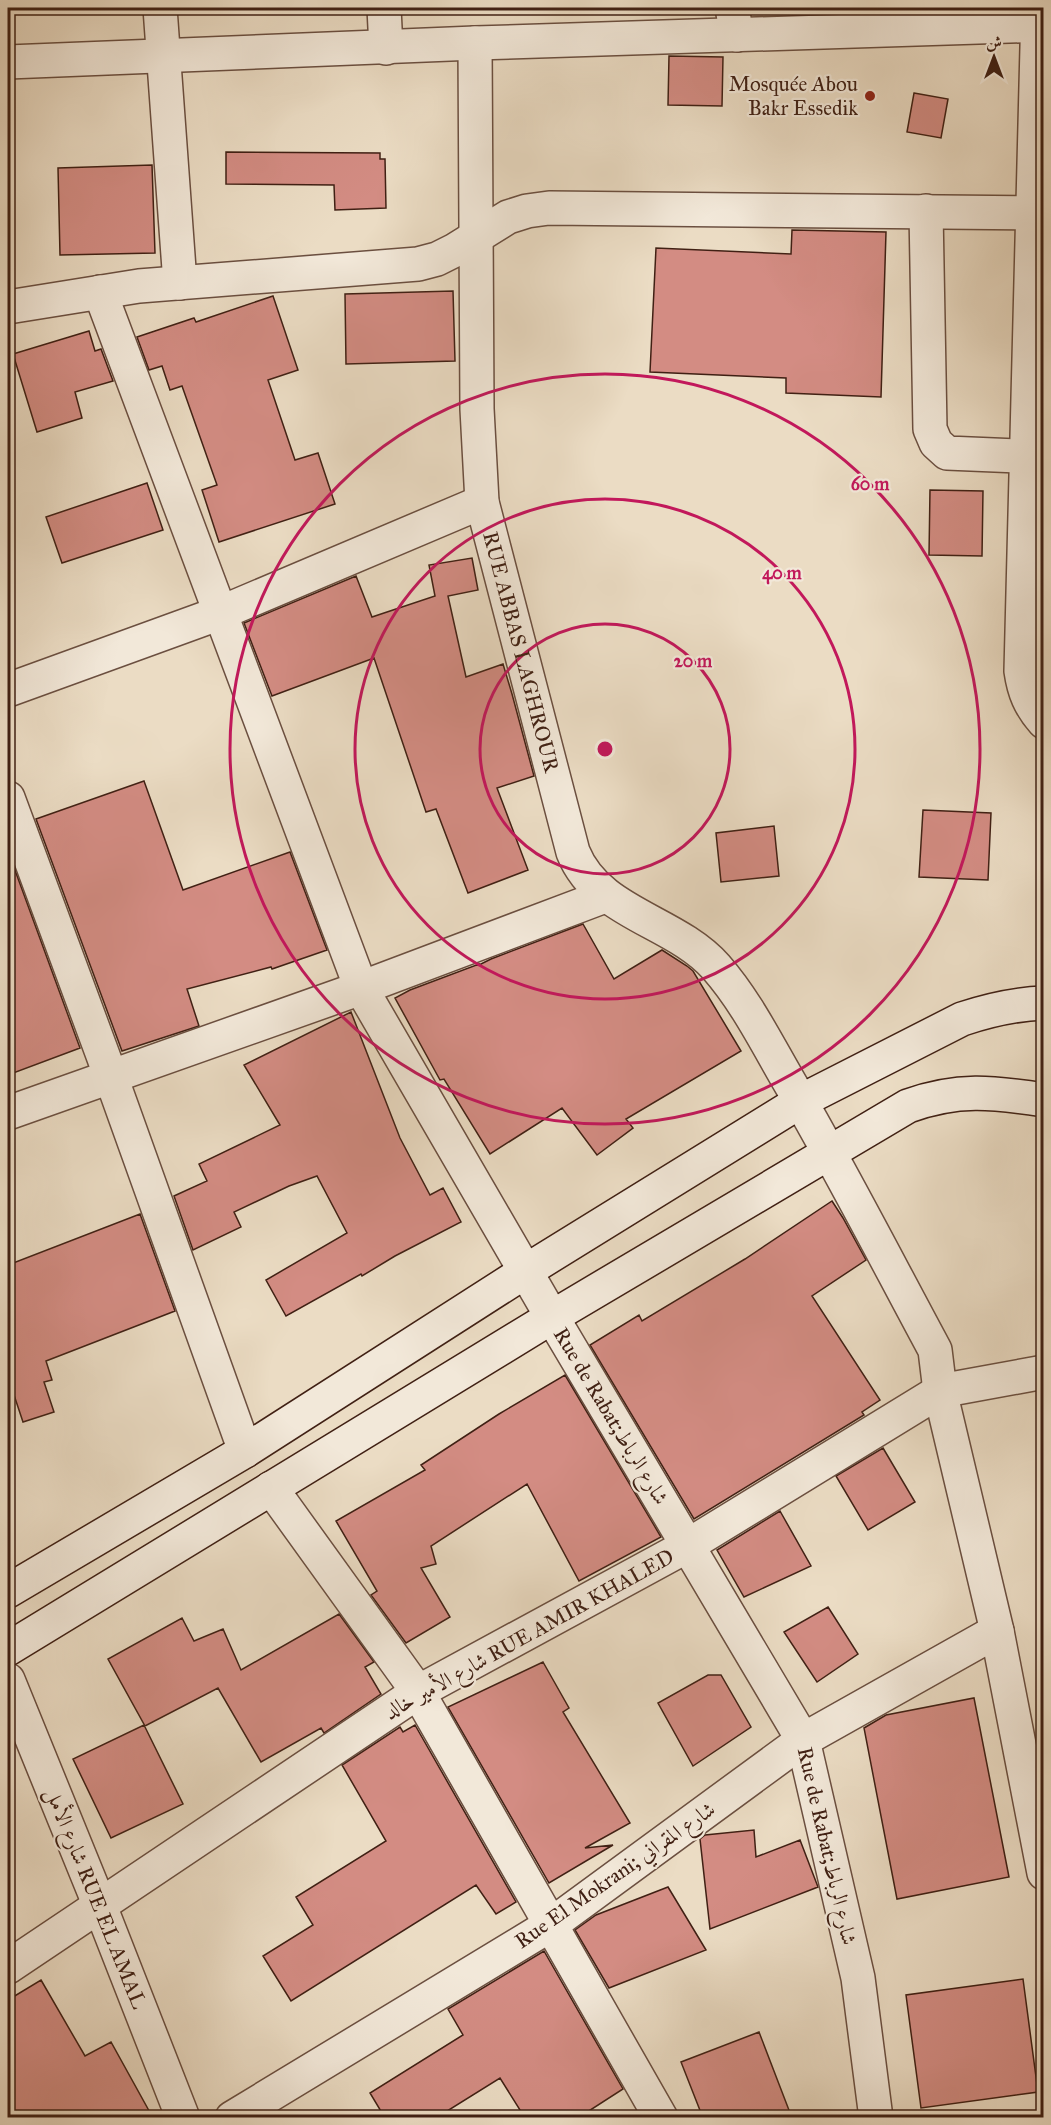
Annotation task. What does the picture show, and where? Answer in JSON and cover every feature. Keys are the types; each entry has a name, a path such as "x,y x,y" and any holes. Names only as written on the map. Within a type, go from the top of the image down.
{"street":[{"path":"160,8 180,283"},
{"path":"384,8 386,48"},
{"path":"8,62 475,44 734,21 1040,19 1034,457 1021,671 1023,688 1028,700 1044,722"},
{"name":"RUE ABBAS LAGHROUR","path":"475,44 477,409 482,502 573,852 588,880 605,896 690,944 715,966 741,999 801,1101 935,1350 940,1391 997,1631 1044,1873"},
{"path":"8,307 100,292 180,283 418,264 437,259 456,250 508,217 549,207 1038,213"},
{"path":"926,211 930,429 936,443 947,453 1034,457"},
{"name":"Rue de Rabat;شارع الرباط","path":"100,292 361,988 552,1317 803,1740 858,1978 876,2118"},
{"path":"8,690 220,613 482,502"},
{"path":"8,798 245,1451"},
{"path":"8,1113 361,988 605,896"},
{"path":"8,1591 245,1451 526,1271 801,1101 962,1019 988,1010 1044,1003"},
{"path":"8,1649 552,1317 908,1106 930,1098 965,1092 994,1092 1044,1100"},
{"name":"شارع الأمير خالد RUE AMIR KHALED","path":"8,1967 418,1692 687,1546 940,1391 1044,1371"},
{"path":"271,1488 418,1692 661,2118"},
{"name":"Rue El Mokrani; شارع المقراني","path":"232,2118 552,1924 803,1740 997,1631"},
{"name":"شارع الأمل RUE EL AMAL","path":"8,1680 183,2118"}],"building":[{"path":"669,56 723,57 722,106 668,105"},
{"path":"914,93 948,99 941,138 907,132"},
{"path":"226,152 380,153 380,159 385,159 386,208 335,210 334,185 226,184"},
{"path":"152,165 155,253 60,255 58,168"},
{"path":"792,230 886,232 881,397 786,393 786,378 650,372 656,248 791,254"},
{"path":"453,291 455,361 346,364 345,294"},
{"path":"273,296 298,370 268,380 295,460 318,453 335,504 219,542 202,490 217,485 182,386 170,390 162,366 149,370 137,337 194,318 196,322"},
{"path":"89,331 95,351 101,349 113,381 75,392 82,418 37,432 13,354"},
{"path":"147,483 163,530 62,563 46,517"},
{"path":"930,490 983,491 982,556 929,555"},
{"path":"472,558 478,590 448,596 466,677 503,664 534,776 497,788 528,870 468,893 436,809 426,812 374,658 272,696 244,623 356,576 372,617 435,596 429,565"},
{"path":"144,781 183,890 290,852 327,950 272,969 271,967 187,989 199,1026 122,1051 36,819"},
{"path":"923,810 991,813 988,880 919,877"},
{"path":"774,826 779,876 721,882 716,833"},
{"path":"8,851 80,1048 8,1075"},
{"path":"583,924 614,979 662,950 687,966 693,971 741,1051 626,1119 633,1128 597,1155 562,1108 490,1154 444,1079 440,1080 395,998 410,990"},
{"path":"351,1012 400,1138 430,1195 443,1188 461,1222 286,1316 266,1280 347,1233 317,1176 289,1186 234,1212 241,1227 193,1250 174,1196 207,1181 199,1164 280,1125 244,1065"},
{"path":"832,1201 866,1260 812,1296 880,1400 862,1412 864,1415 694,1519 590,1345 639,1315 642,1321 745,1259"},
{"path":"140,1214 175,1311 46,1361 52,1380 44,1382 54,1412 23,1422 13,1392 8,1394 8,1265"},
{"path":"565,1375 661,1537 579,1581 527,1484 431,1546 436,1564 421,1568 450,1617 406,1643 371,1595 377,1591 336,1521 425,1470 421,1465 499,1414"},
{"path":"883,1448 915,1502 868,1530 836,1476"},
{"path":"780,1511 811,1566 744,1597 717,1550"},
{"path":"828,1607 858,1654 817,1682 784,1632"},
{"path":"339,1614 374,1662 365,1667 381,1694 324,1733 321,1728 261,1762 218,1688 145,1726 108,1659 182,1618 194,1641 223,1629 241,1670"},
{"path":"543,1662 569,1708 563,1712 630,1823 585,1848 613,1845 549,1883 448,1707"},
{"path":"708,1675 721,1675 751,1727 693,1766 658,1703"},
{"path":"974,1698 1009,1877 897,1899 864,1728 886,1715"},
{"path":"144,1725 183,1804 111,1838 73,1759"},
{"path":"415,1725 516,1902 496,1914 476,1885 291,2001 263,1956 313,1925 296,1897 386,1841 342,1765 400,1727 403,1732"},
{"path":"754,1830 756,1857 800,1840 818,1887 710,1929 700,1839 705,1835"},
{"path":"668,1887 706,1950 609,1988 575,1930 596,1915"},
{"path":"544,1951 623,2089 578,2118 525,2118 500,2078 436,2118 385,2118 370,2093 463,2035 448,2009"},
{"path":"1023,1979 1038,2092 921,2108 906,1995"},
{"path":"41,1980 85,2056 111,2042 153,2118 8,2118 8,2000"},
{"path":"759,2032 792,2118 703,2118 681,2062"}],"place":[{"name":"Mosquée Abou Bakr Essedik","path":"870,96"}]}
